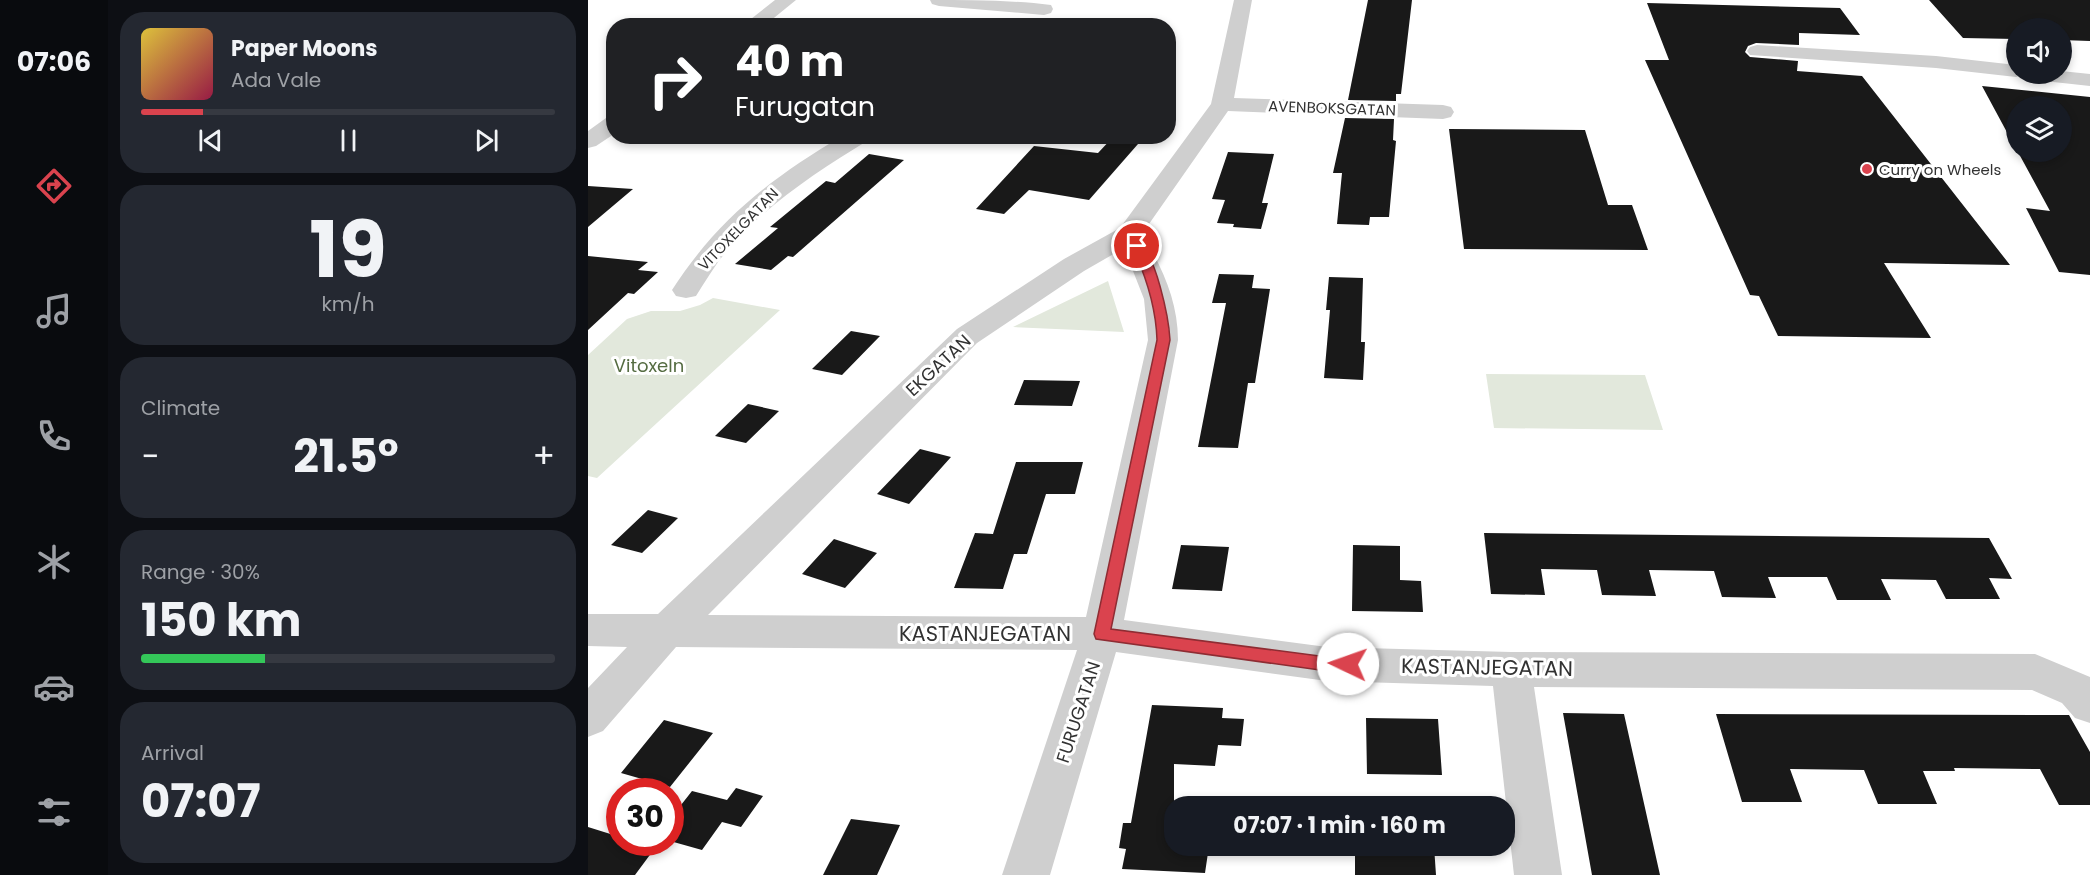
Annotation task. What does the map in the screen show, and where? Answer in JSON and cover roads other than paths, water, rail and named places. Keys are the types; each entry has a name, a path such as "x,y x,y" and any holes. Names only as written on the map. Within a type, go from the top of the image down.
{"street":[{"path":"763,18 787,0"},
{"path":"939,0 1049,4"},
{"name":"EKGATAN","path":"588,718 666,631 967,336 1074,265 1130,234 1222,104 1243,0"},
{"path":"1034,18 1049,4"},
{"path":"1757,51 1936,62 2006,70"},
{"path":"2072,78 2090,80"},
{"name":"AVENBOKSGATAN","path":"1222,104 1443,112"},
{"path":"588,141 606,129"},
{"name":"VITOXELGATAN","path":"686,290 701,263 771,192 845,144"},
{"name":"FURUGATAN","path":"1026,875 1102,634 1164,329 1150,273 1130,234"},
{"name":"KASTANJEGATAN","path":"588,630 1102,634 1327,664 1510,669 2036,672 2077,690 2090,705"},
{"path":"1510,669 1538,875"}],"place":[{"name":"Curry on Wheels","path":"1867,169"}],"park label":[{"name":"Vitoxeln","path":"649,365"}]}
